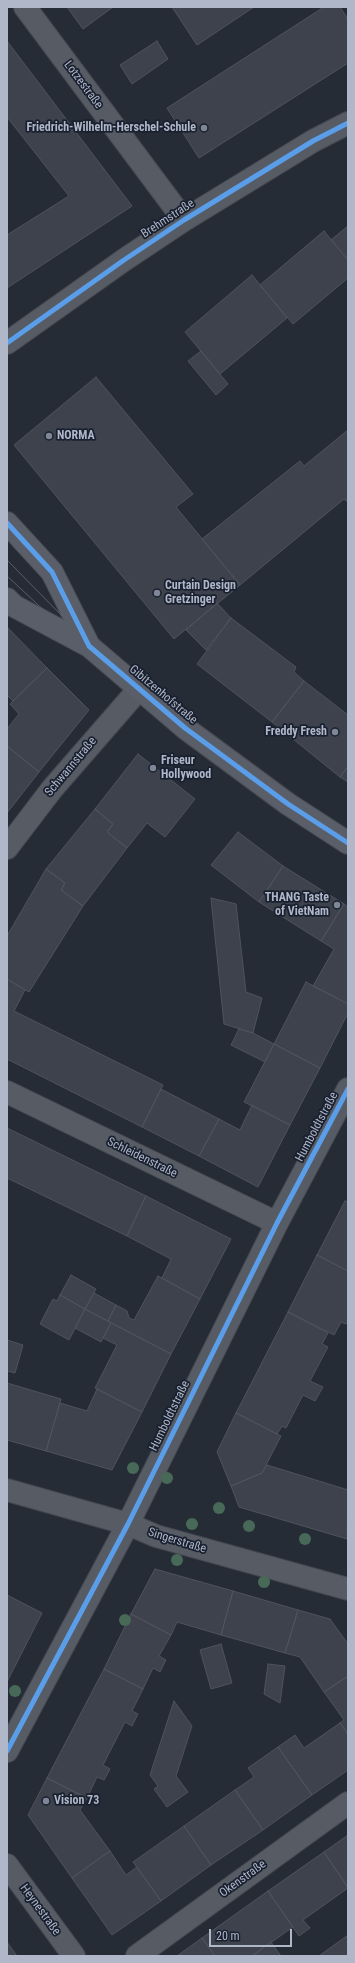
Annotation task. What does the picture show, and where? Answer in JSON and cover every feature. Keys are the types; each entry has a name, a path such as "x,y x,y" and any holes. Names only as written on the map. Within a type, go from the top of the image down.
{"main road":[{"name":"Gibitzenhofstraße","path":"7,523 52,572 90,646"},
{"name":"Gibitzenhofstraße","path":"7,599 14,606 90,646 185,728 239,769 348,844"}],"street":[{"name":"Lotzestraße","path":"25,7 184,220"},
{"name":"Brehmstraße","path":"7,343 124,260 184,220 313,142 348,123"},
{"name":"Schwannstraße","path":"7,848 52,789 139,689"},
{"name":"Humboldtstraße","path":"7,1751 128,1524 278,1223 348,1089"},
{"name":"Schleidenstraße","path":"7,1092 278,1223"},
{"name":"Singerstraße","path":"7,1490 128,1524 156,1536 348,1589"},
{"name":"Okenstraße","path":"137,1956 348,1803"},
{"name":"Heynestraße","path":"7,1865 74,1956"}],"building":[{"path":"67,7 113,7 83,29"},
{"path":"172,7 254,7 197,45"},
{"path":"324,7 340,7 348,19 348,63 199,158 167,108"},
{"path":"7,41 132,206 7,288 7,235 69,196 7,117"},
{"path":"157,41 168,59 132,84 120,65"},
{"path":"348,226 348,260 331,240"},
{"path":"324,231 348,260 348,278 293,324 260,285"},
{"path":"252,275 287,318 220,374 185,332"},
{"path":"201,351 228,384 216,395 188,361"},
{"path":"96,377 193,494 176,507 240,585 174,639 14,445"},
{"path":"348,430 348,500 346,501 344,499 240,585 202,539 300,461 304,466"},
{"path":"217,603 231,618 206,650 186,630"},
{"path":"231,618 296,667 294,672 304,681 272,722 197,664"},
{"path":"7,627 47,668 13,701 7,695"},
{"path":"47,668 89,710 39,772 7,746 7,729 19,714 10,704"},
{"path":"304,681 348,715 348,766 340,777 272,722"},
{"path":"7,746 39,772 7,813"},
{"path":"138,754 195,799 165,837 147,823 127,848 107,832 113,824 95,809"},
{"path":"348,766 348,782 340,777"},
{"path":"95,809 113,824 107,832 127,848 83,906 61,890 65,883 46,869"},
{"path":"238,832 283,866 259,902 211,865"},
{"path":"283,866 344,904 321,941 259,902"},
{"path":"46,869 65,883 61,890 83,906 29,992 7,979 7,936"},
{"path":"211,898 236,904 246,992 262,998 253,1033 224,1024"},
{"path":"344,904 348,907 348,1004 313,986 334,949 321,941"},
{"path":"7,979 25,990 14,1011 163,1085 142,1127 7,1059"},
{"path":"306,982 348,1004 348,1013 320,1068 274,1044"},
{"path":"239,1029 253,1033 274,1044 265,1062 231,1045"},
{"path":"274,1044 320,1068 290,1125 244,1102"},
{"path":"161,1089 219,1119 199,1156 142,1127"},
{"path":"252,1105 290,1125 258,1187 199,1156 219,1119 240,1130"},
{"path":"7,1128 146,1196 127,1236 7,1178"},
{"path":"146,1196 231,1239 200,1299 162,1278 171,1259 127,1236"},
{"path":"345,1201 348,1202 348,1271 317,1255"},
{"path":"317,1255 348,1271 348,1320 346,1324 341,1322 334,1335 288,1312"},
{"path":"71,1275 96,1289 85,1309 60,1295"},
{"path":"158,1276 200,1299 171,1354 108,1321 116,1305 127,1311 129,1318 134,1320"},
{"path":"94,1293 116,1305 108,1321 85,1309"},
{"path":"60,1295 85,1309 69,1340 40,1324 53,1299 57,1301"},
{"path":"85,1309 111,1323 101,1342 75,1328"},
{"path":"288,1312 328,1333 322,1344 328,1347 310,1381 323,1387 315,1401 303,1395 286,1428 282,1426 277,1434 236,1413"},
{"path":"111,1323 171,1354 142,1412 95,1388 117,1345 103,1338"},
{"path":"7,1340 23,1345 15,1373 7,1371"},
{"path":"7,1383 61,1399 46,1451 7,1440"},
{"path":"97,1389 142,1412 112,1470 46,1451 60,1403 87,1411"},
{"path":"236,1413 281,1436 262,1473 231,1486 217,1452"},
{"path":"267,1465 348,1490 347,1539 239,1507 231,1486 262,1473"},
{"path":"155,1569 233,1591 221,1635 177,1622 171,1635 131,1614"},
{"path":"233,1591 298,1610 285,1653 221,1635"},
{"path":"7,1595 42,1613 7,1682"},
{"path":"298,1610 330,1619 348,1644 348,1676 324,1692 300,1657 285,1653"},
{"path":"131,1614 171,1635 159,1656 166,1660 160,1672 153,1668 143,1689 104,1669"},
{"path":"221,1644 232,1683 211,1689 200,1650"},
{"path":"268,1664 285,1666 280,1703 264,1694"},
{"path":"104,1669 143,1689 132,1711 138,1714 132,1726 125,1722 103,1765 110,1769 104,1780 97,1777 87,1798 47,1778"},
{"path":"348,1676 348,1734 340,1723 344,1720 324,1692"},
{"path":"174,1701 192,1726 176,1776 188,1792 167,1807 154,1789 158,1786 150,1775"},
{"path":"340,1723 348,1734 348,1770 312,1795 278,1747 295,1735 304,1748"},
{"path":"278,1747 312,1795 263,1830 235,1790 254,1777 248,1768"},
{"path":"47,1778 87,1798 80,1810 110,1851 72,1878 28,1815"},
{"path":"235,1790 263,1830 211,1865 184,1826"},
{"path":"184,1826 211,1865 161,1901 133,1862"},
{"path":"348,1835 348,1887 324,1852"},
{"path":"110,1851 126,1875 137,1867 161,1901 112,1935 72,1878"},
{"path":"324,1852 348,1888 303,1920 310,1928 299,1936 268,1891"},
{"path":"268,1891 293,1927 252,1956 215,1956 202,1938"},
{"path":"348,1935 348,1956 319,1956"},
{"path":"202,1938 215,1956 177,1956"},
{"path":"7,1942 17,1956 7,1956"},
{"path":"271,1942 281,1956 252,1956"}],"tram line":[{"path":"7,560 67,621 141,685 241,763 348,836"},
{"path":"7,576 134,694 235,773 293,814 348,849"}],"cycle path":[{"path":"7,343 124,260 184,220 313,141 348,123"},
{"path":"7,523 52,572 89,646 185,728 288,804 348,843"},
{"path":"7,1751 128,1524 277,1223 348,1089"}],"place":[{"name":"Friedrich-Wilhelm-Herschel-Schule","path":"204,128"},
{"name":"NORMA","path":"49,436"},
{"name":"Curtain Design Gretzinger","path":"157,593"},
{"name":"Freddy Fresh","path":"335,732"},
{"name":"Friseur Hollywood","path":"153,768"},
{"name":"THANG Taste of VietNam","path":"337,905"},
{"name":"Vision 73","path":"46,1801"}]}
